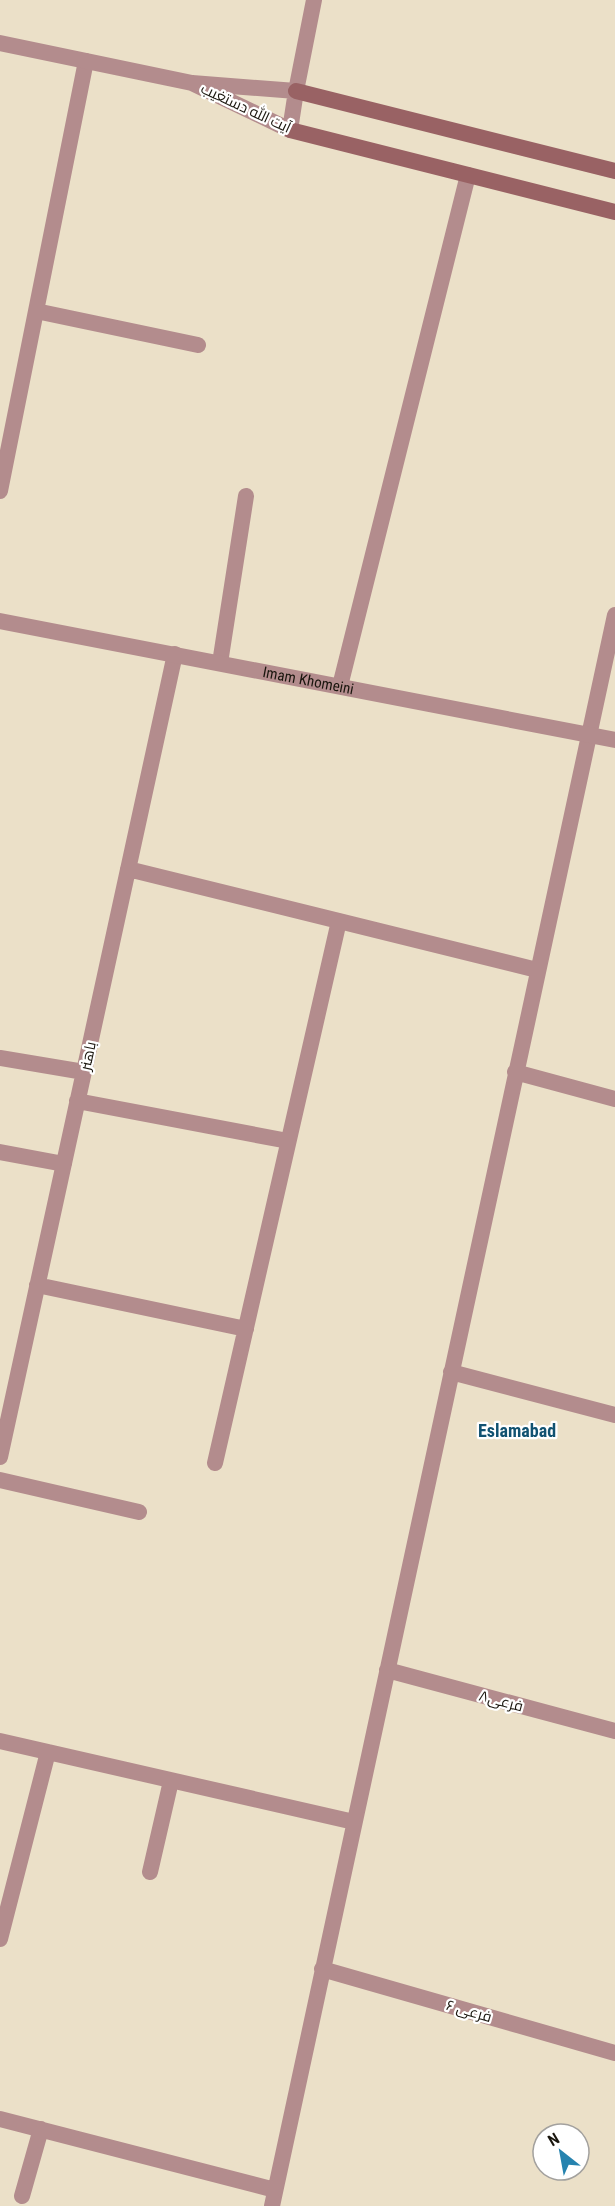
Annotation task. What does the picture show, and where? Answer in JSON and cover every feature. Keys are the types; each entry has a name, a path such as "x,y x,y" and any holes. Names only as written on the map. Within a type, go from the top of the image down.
{"main road":[{"name":"آیت الله دستغیب","path":"296,91 615,171"},
{"name":"آیت الله دستغیب","path":"290,130 615,212"}],"street":[{"path":"290,130 314,0"},
{"path":"0,43 192,83"},
{"path":"0,486 86,61"},
{"name":"آیت الله دستغیب","path":"192,83 296,91"},
{"name":"آیت الله دستغیب","path":"192,83 290,130"},
{"path":"340,686 468,175"},
{"path":"36,311 198,345"},
{"path":"220,663 246,496"},
{"path":"0,2119 273,2198 615,615"},
{"name":"Imam Khomeini","path":"0,621 615,740"},
{"name":"باهنر","path":"0,1457 175,654"},
{"path":"128,868 537,970"},
{"path":"215,1463 339,921"},
{"path":"0,1058 84,1072"},
{"path":"515,1072 615,1099"},
{"path":"77,1101 288,1141"},
{"path":"0,1152 64,1164"},
{"path":"37,1285 246,1329"},
{"path":"451,1372 615,1415"},
{"path":"0,1376 17,1378"},
{"path":"0,1480 139,1512"},
{"name":"فرعی۸","path":"387,1670 615,1731"},
{"path":"0,1741 354,1822"},
{"path":"0,1939 48,1752"},
{"path":"150,1872 171,1781"},
{"name":"فرعی ۶","path":"322,1969 615,2054"},
{"path":"22,2196 41,2129"}],"district":[{"name":"Eslamabad","path":"517,1430"}]}
